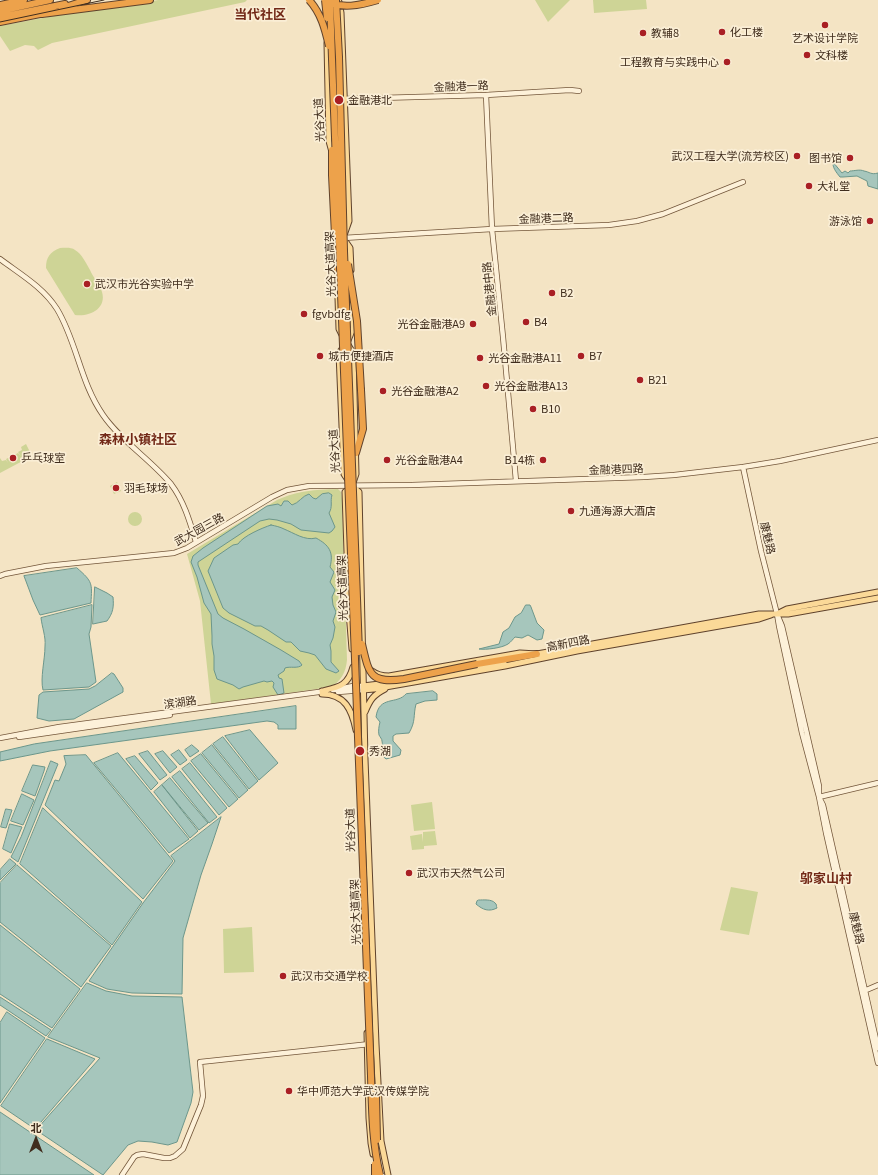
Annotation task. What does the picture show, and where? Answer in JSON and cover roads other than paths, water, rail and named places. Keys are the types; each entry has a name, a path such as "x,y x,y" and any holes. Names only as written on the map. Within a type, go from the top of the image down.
{"highway":[{"path":"0,5 24,0"},
{"path":"0,22 41,8 50,0"},
{"path":"0,17 87,0"},
{"path":"121,3 134,0"},
{"path":"0,11 150,0"},
{"path":"309,0 315,7 324,26 332,59"},
{"path":"331,43 328,28 326,0 336,4 348,6 365,4 378,0"},
{"name":"光谷大道高架","path":"330,0 373,1136 378,1175"},
{"name":"光谷大道高架","path":"338,0 337,21 344,251 377,1140 384,1175"},
{"path":"337,21 343,0"},
{"path":"334,119 332,175 338,275"},
{"path":"344,251 349,271 357,320 363,429 356,453"},
{"path":"358,613 361,642 367,666 370,671 381,680 400,679 537,654"}],"main road":[{"name":"光谷大道","path":"326,0 330,141 334,164 336,222 343,238 350,248 353,328 347,343 339,354 340,379 344,474 352,486 359,492 364,723 376,1044 381,1141 388,1175"},
{"name":"光谷大道","path":"338,0 341,13 349,221 338,249 339,328 353,353 356,474 352,486 345,492 349,612 357,733 371,1143 378,1175"},
{"name":"高新四路","path":"363,688 393,686 504,666 577,650 759,619 777,614 787,609 878,592"},
{"name":"高新四路","path":"363,688 514,661 537,654 759,614 788,614 878,598"},
{"name":"高新四路","path":"362,647 366,664 375,674 382,676 520,653 537,654"},
{"path":"322,692 340,686 348,681 353,667"},
{"path":"364,723 365,713 370,700 376,694 393,686"},
{"path":"322,692 335,696 348,706 357,733"}],"street":[{"name":"金融港一路","path":"344,99 486,95 570,90 578,91"},
{"name":"金融港中路","path":"486,95 492,229 516,481"},
{"name":"金融港二路","path":"343,238 492,229 609,225 637,221 663,214 743,182"},
{"path":"0,259 39,288 56,308 68,333 88,389 96,404 113,428 171,484 183,505 196,542"},
{"name":"金融港四路","path":"352,486 644,477 743,467 780,461 878,440"},
{"name":"康魅路","path":"743,467 761,551 777,614 782,626 819,786 819,797 826,833 878,1048"},
{"name":"武大园三路","path":"0,576 46,566 174,553 187,548 272,497 287,490 309,486 352,486"},
{"name":"滨湖路","path":"0,740 322,692 363,688"},
{"path":"819,797 878,783"},
{"path":"864,991 878,985"},
{"name":"康魅路","path":"864,991 878,1063"},
{"path":"122,1175 137,1154 170,1158 175,1156 182,1149 202,1105 203,1096 200,1062 376,1044"}],"water":[{"path":"833,162 842,173 845,171 848,173 850,171 862,170 872,174 878,173 878,189 868,186 867,181 857,176 840,177 834,168"},
{"path":"329,493 332,495 329,513 335,527 329,533 301,530 291,524 269,519 260,521 198,562 218,614 281,650 299,661 302,665 298,667 285,668 284,671 278,675 279,678 282,679 284,693 278,695 273,687 274,683 272,681 264,681 239,689 217,679 214,670 211,614 204,603 191,562 193,556 267,506 278,504 281,506 284,501 288,501 292,505 309,494 316,499 322,494"},
{"path":"271,525 304,538 316,538 327,546 331,553 330,567 334,572 330,582 335,590 332,597 336,612 333,621 335,627 333,638 330,645 331,662 339,671 336,673 326,669 315,655 300,651 291,642 286,642 261,626 255,626 229,613 223,608 208,571 214,558 233,545 238,544 248,535"},
{"path":"77,568 89,580 91,587 91,603 40,615 24,576"},
{"path":"95,587 113,597 113,610 107,621 93,624"},
{"path":"92,605 91,627 89,634 96,682 89,687 43,690 42,680 45,643 41,618"},
{"path":"526,605 530,605 537,623 544,630 542,639 537,640 528,635 522,638 515,637 502,647 479,649 499,644 503,632 509,628 515,617 521,613"},
{"path":"112,673 123,688 123,692 74,719 49,721 37,718 39,695 43,692 89,689"},
{"path":"433,691 437,694 437,700 425,701 416,704 414,722 409,733 396,734 393,736 393,741 401,750 400,755 386,759 383,757 381,752 382,740 379,735 380,722 376,717 381,706 384,703 398,699 406,694"},
{"path":"296,706 296,729 278,729 278,725 274,722 267,721 50,751 0,761 0,752 34,744"},
{"path":"250,730 278,763 259,780 225,736"},
{"path":"223,737 258,781 249,789 213,744"},
{"path":"192,745 199,751 190,757 185,750"},
{"path":"212,745 248,790 239,798 202,753"},
{"path":"179,750 187,760 180,765 171,755"},
{"path":"148,751 167,775 160,780 139,754"},
{"path":"163,751 177,767 170,773 155,754"},
{"path":"118,753 189,839 169,853 94,763"},
{"path":"201,754 238,799 229,807 191,761"},
{"path":"86,755 173,861 143,899 45,805 55,780 59,781 66,764 64,756"},
{"path":"135,756 158,783 151,790 126,759"},
{"path":"51,761 58,764 18,862 11,857 21,837"},
{"path":"190,763 227,808 219,815 182,769"},
{"path":"33,765 45,767 35,796 22,791"},
{"path":"180,771 217,817 209,823 172,777"},
{"path":"170,778 208,823 199,830 162,785"},
{"path":"162,785 198,831 190,838 154,792"},
{"path":"22,794 34,800 23,825 11,821"},
{"path":"43,808 142,902 112,945 20,864"},
{"path":"6,809 12,810 6,828 1,827"},
{"path":"221,817 201,875 183,938 182,994 132,993 107,989 89,981 143,903 175,861 171,856"},
{"path":"10,824 22,827 11,853 3,849"},
{"path":"10,859 16,864 0,880 0,870"},
{"path":"17,865 111,946 81,987 0,922 0,883"},
{"path":"479,900 492,901 496,904 497,908 489,910 481,908 476,904"},
{"path":"0,925 80,989 52,1028 0,994"},
{"path":"87,983 106,991 132,996 182,997 193,1092 191,1103 177,1142 168,1145 138,1141 128,1145 103,1175 36,1130 100,1058 48,1037"},
{"path":"0,997 51,1030 46,1036 0,1005"},
{"path":"7,1012 45,1038 0,1103 0,1023"},
{"path":"47,1039 95,1059 35,1129 1,1106"},
{"path":"0,1112 94,1175 0,1175"}],"tram line":[{"path":"0,22 104,0"}],"place":[{"name":"艺术设计学院","path":"825,25"},
{"name":"化工楼","path":"722,32"},
{"name":"教辅8","path":"643,33"},
{"name":"文科楼","path":"807,55"},
{"name":"工程教育与实践中心","path":"727,62"},
{"name":"金融港北","path":"339,100"},
{"name":"武汉工程大学(流芳校区)","path":"797,156"},
{"name":"图书馆","path":"850,158"},
{"name":"大礼堂","path":"809,186"},
{"name":"游泳馆","path":"870,221"},
{"name":"武汉市光谷实验中学","path":"87,284"},
{"name":"B2","path":"552,293"},
{"name":"fgvbdfg","path":"304,314"},
{"name":"B4","path":"526,322"},
{"name":"光谷金融港A9","path":"473,324"},
{"name":"城市便捷酒店","path":"320,356"},
{"name":"B7","path":"581,356"},
{"name":"光谷金融港A11","path":"480,358"},
{"name":"B21","path":"640,380"},
{"name":"光谷金融港A13","path":"486,386"},
{"name":"光谷金融港A2","path":"383,391"},
{"name":"B10","path":"533,409"},
{"name":"乒乓球室","path":"13,458"},
{"name":"光谷金融港A4","path":"387,460"},
{"name":"B14栋","path":"543,460"},
{"name":"羽毛球场","path":"116,488"},
{"name":"九通海源大酒店","path":"571,511"},
{"name":"秀湖","path":"360,751"},
{"name":"武汉市天然气公司","path":"409,873"},
{"name":"武汉市交通学校","path":"283,976"},
{"name":"华中师范大学武汉传媒学院","path":"289,1091"}],"district":[{"name":"当代社区","path":"260,14"},
{"name":"森林小镇社区","path":"138,439"},
{"name":"邬家山村","path":"826,878"}]}
